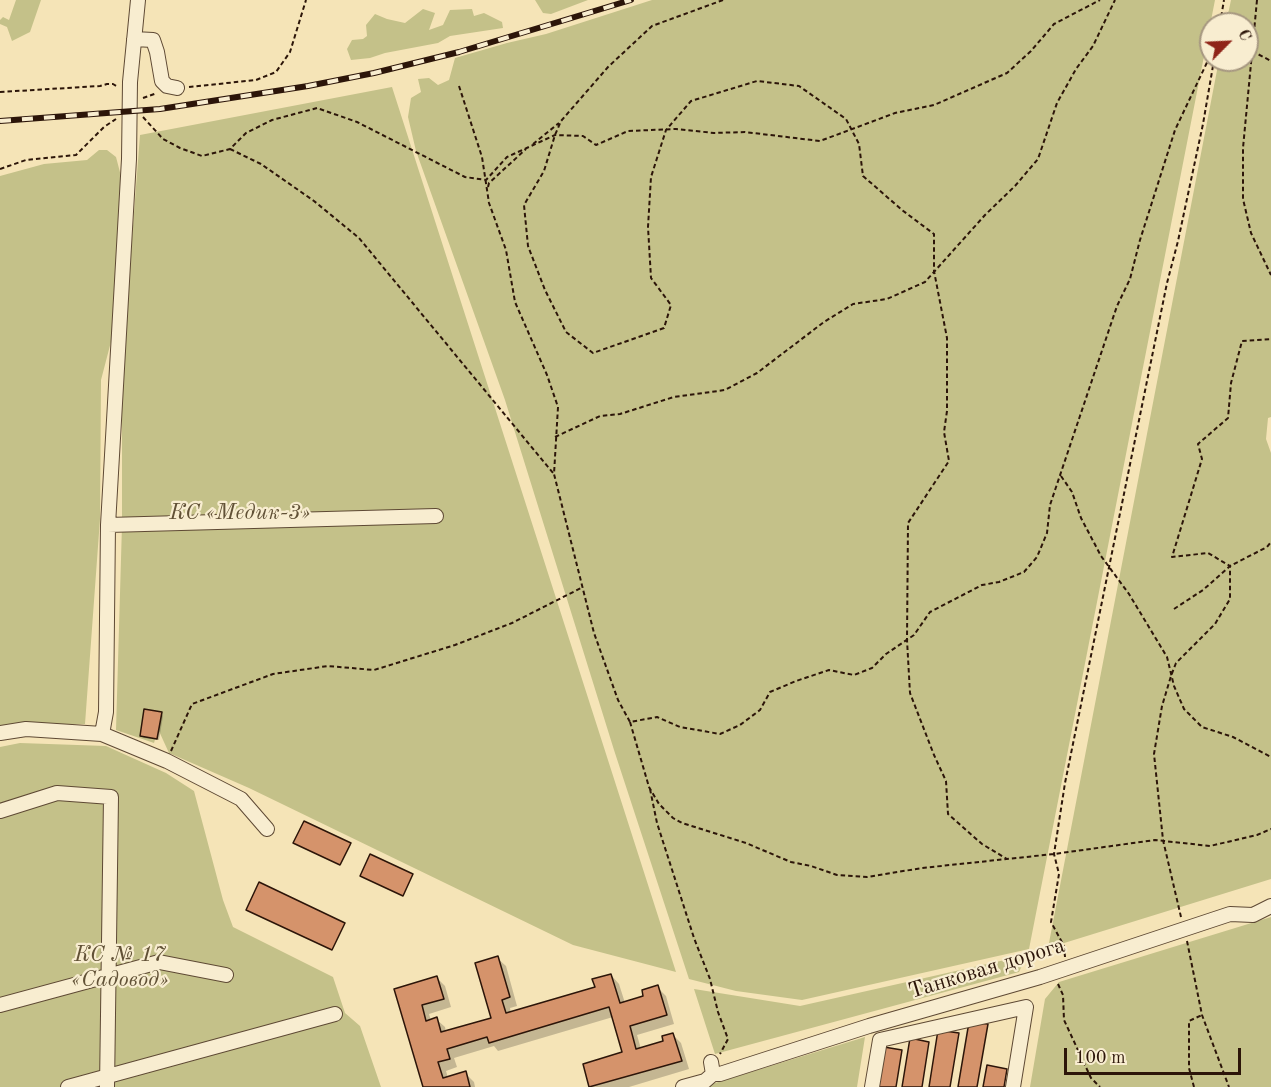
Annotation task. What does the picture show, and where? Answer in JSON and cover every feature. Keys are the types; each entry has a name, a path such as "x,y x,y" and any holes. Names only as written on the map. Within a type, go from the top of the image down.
{"street":[{"path":"102,734 106,712 108,525 130,108 138,0"},
{"path":"134,39 153,40 162,81 167,86 177,88"},
{"path":"108,525 436,516"},
{"path":"0,733 26,729 102,734 166,761 241,799 267,829"},
{"path":"0,811 57,793 111,797 107,1082"},
{"name":"Танковая дорога","path":"684,1087 712,1075 873,1029 1230,914 1253,915 1271,906"},
{"path":"0,1005 159,962 226,975"},
{"path":"872,1087 880,1040 1026,1007 1013,1087"},
{"path":"68,1087 107,1082 334,1014"}],"path":[{"path":"0,169 26,160 76,155 104,127 151,94 177,88 256,80 276,72 290,52 306,0"},
{"path":"487,192 489,183 561,121 608,67 652,26 723,0"},
{"path":"486,180 507,157 555,135 583,136 596,145 628,131 666,130 745,132 820,141 895,113 934,105 1007,73 1031,51 1054,24 1100,0"},
{"path":"555,438 600,416 620,414 674,397 725,390 757,373 824,322 853,304 887,299 925,282 985,215 1016,186 1038,159 1057,103 1076,69 1093,46 1115,0"},
{"path":"630,722 657,717 680,727 720,734 760,710 770,692 829,670 854,675 872,668 886,654 914,635 930,612 982,585 999,582 1024,572 1037,557 1047,533 1050,505 1117,306 1130,279 1175,130 1202,72"},
{"path":"1100,1087 1091,1078 1064,1020 1063,995 1056,980 1065,968 1064,946 1051,922 1059,874 1054,854 1065,783 1109,565 1167,283 1201,134 1212,72"},
{"path":"1250,72 1244,148 1244,199 1251,233 1271,275"},
{"path":"561,121 544,171 524,205 528,246 545,290 566,332 593,353 664,328 671,304 651,278 648,227 651,177 666,130 691,101 757,81 799,86 846,119 859,144 863,176 934,234 934,272 947,338 945,432 949,461 908,523 907,640 910,693 946,781 948,814 982,844 1007,859"},
{"path":"0,92 113,84 126,96 130,108 143,117 163,139 202,156 230,149 246,133 272,120 317,108 357,122 465,177 486,180"},
{"path":"459,86 482,157 490,208 506,250 516,302 558,407 554,474 594,633 618,700 630,722 650,787 657,823 728,1039 712,1075"},
{"path":"230,149 261,164 314,201 359,238 554,474"},
{"path":"1230,566 1208,554 1172,557 1202,459 1198,444 1228,418 1231,383 1242,341 1271,339"},
{"path":"1061,476 1072,492 1081,519 1101,556 1130,594 1167,657 1171,676 1184,709 1202,727 1233,738 1271,757"},
{"path":"1174,609 1203,590 1230,566 1268,547 1271,542"},
{"path":"1229,1087 1202,1015 1163,840 1154,754 1162,706 1176,663 1215,624 1230,599 1230,566"},
{"path":"166,761 192,704 273,674 328,666 374,670 455,645 502,626 582,587"},
{"path":"650,787 659,804 673,818 682,823 746,843 791,862 837,875 867,877 922,868 1163,840 1210,846 1257,835 1271,829"},
{"path":"1194,1087 1189,1068 1189,1021 1202,1015"}],"green space":[{"path":"16,0 41,0 30,32 12,41 7,27 0,24 0,20 3,17 9,20"},
{"path":"535,0 588,0 551,14 543,13"},
{"path":"652,0 1215,0 1213,12 1199,12 1199,72 1201,72 1029,949 802,1000 736,991 689,979 614,750 505,400 416,151 408,117 411,98 421,92 418,79 429,78 438,85 449,80 455,58 546,34"},
{"path":"1231,0 1271,0 1271,417 1268,418 1266,439 1271,453 1271,879 1048,948 1217,72 1259,72 1259,12 1228,12"},
{"path":"423,9 435,13 429,30 443,25 450,10 472,9 474,16 484,13 502,22 503,28 450,36 438,43 351,60 347,49 352,40 363,39 367,36 366,25 375,14 405,23"},
{"name":"КС «Медик-3»","path":"392,87 676,972 573,945 249,788 169,753 158,729 154,743 116,730 122,525 122,368 140,135"},
{"path":"99,150 107,150 116,157 122,180 113,334 101,380 100,519 85,724 33,725 0,733 0,176 44,164 87,160"},
{"name":"КС № 17 «Садовод»","path":"20,743 106,746 166,773 194,791 223,900 233,927 333,977 345,1013 360,1026 381,1087 0,1087 0,747"},
{"path":"1271,917 1271,1087 1030,1087 1045,999 1059,982"},
{"path":"1027,955 1019,972 715,1054 694,989 800,1006"},
{"path":"865,1037 857,1087 702,1087"}],"building":[{"path":"144,709 162,712 157,739 140,736"},
{"path":"304,821 351,843 340,865 293,843"},
{"path":"370,854 413,874 403,896 360,876"},
{"path":"259,882 345,923 332,950 246,910"},
{"path":"498,956 510,997 502,1000 506,1013 595,987 592,979 611,974 620,1003 643,996 642,990 658,985 667,1015 630,1026 636,1049 663,1041 662,1036 673,1033 682,1061 589,1087 583,1064 622,1052 609,1007 489,1043 487,1037 447,1049 450,1059 438,1062 443,1078 466,1071 470,1087 423,1087 394,989 437,976 444,999 422,1005 426,1021 437,1017 441,1032 491,1018 475,963"},
{"path":"969,1022 988,1024 977,1087 958,1087"},
{"path":"938,1030 959,1033 950,1087 929,1087"},
{"path":"910,1038 929,1042 922,1087 902,1087"},
{"path":"884,1047 902,1050 896,1087 876,1087"},
{"path":"987,1065 1007,1069 1004,1087 983,1087"}],"railway":[{"path":"0,121 160,109 308,86 374,73 459,52 631,0"}]}
